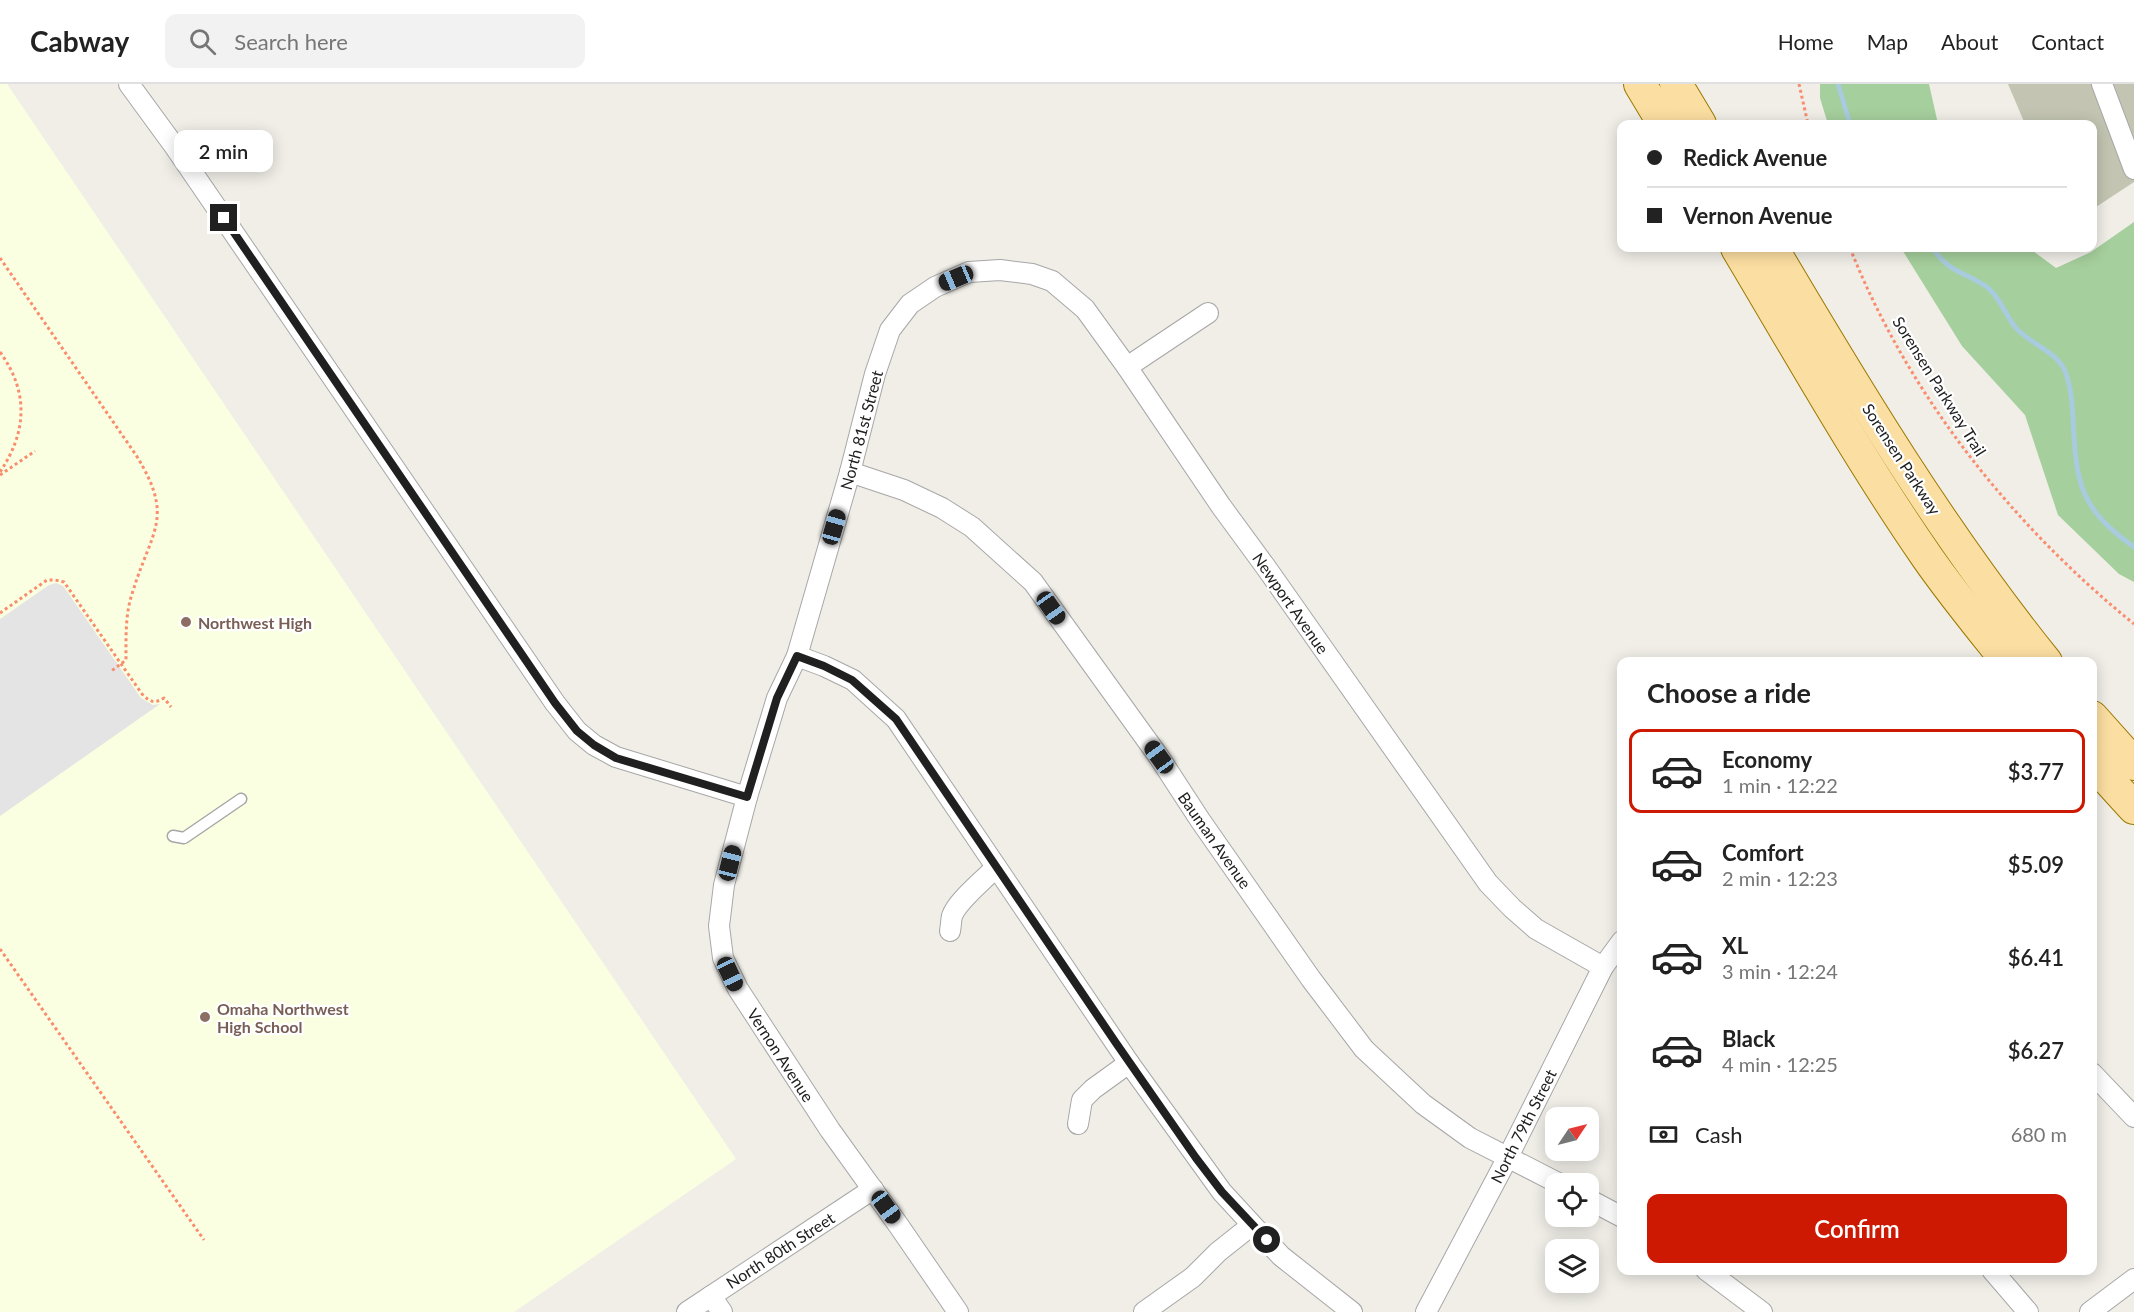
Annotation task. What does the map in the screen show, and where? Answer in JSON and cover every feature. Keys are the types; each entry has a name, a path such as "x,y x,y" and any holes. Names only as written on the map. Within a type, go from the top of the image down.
{"main road":[{"path":"1641,84 1662,120"},
{"path":"1676,84 1698,120"},
{"name":"Sorensen Parkway","path":"1739,252 1892,504 1928,559 2004,657"},
{"name":"Sorensen Parkway","path":"1774,252 1840,362 1941,519 1984,581 2042,657"},
{"path":"2097,723 2134,764"},
{"path":"2097,767 2134,808"}],"street":[{"path":"129,84 175,147 555,703 577,731 594,745 616,758 747,797"},
{"path":"2102,84 2134,169"},
{"name":"Newport Avenue","path":"969,272 1000,270 1032,274 1052,281 1085,309 1221,506 1488,883 1536,929 1603,967"},
{"name":"North 81st Street","path":"747,797 777,698 797,656 850,472 873,381 890,330 910,304 935,286 969,272"},
{"path":"1127,367 1208,313"},
{"name":"Bauman Avenue","path":"850,472 904,490 942,508 972,527 1033,582 1159,757 1311,979 1364,1049 1423,1104 1470,1138 1545,1176"},
{"path":"797,656 852,680 896,719 1129,1063 1222,1192 1281,1256 1352,1312"},
{"name":"Vernon Avenue","path":"747,797 724,885 719,926 723,958 738,989 759,1023 830,1130 958,1312"},
{"path":"950,931 953,915 958,907 996,867"},
{"name":"North 79th Street","path":"1426,1312 1508,1157 1603,967 1617,948"},
{"path":"1078,1124 1082,1100 1093,1089 1129,1063"},
{"path":"2097,1078 2134,1117"},
{"name":"North 80th Street","path":"687,1312 717,1304 873,1189"},
{"path":"1599,1205 1617,1214"},
{"path":"1144,1312 1193,1277 1218,1252 1252,1225"},
{"path":"1713,1275 1762,1312"},
{"path":"1996,1275 2028,1312"},
{"path":"2090,1312 2134,1279"}],"lane":[{"path":"173,836 184,838 241,799"}],"path":[{"path":"1799,84 1807,120"},
{"name":"Sorensen Parkway Trail","path":"1852,252 1897,346 1943,420 1976,466 2032,532 2053,553 2134,624"},
{"path":"0,258 136,455 152,483 158,511 157,523 132,591 127,615 126,660 110,672"},
{"path":"0,352 16,382 21,411 19,436 15,448 0,473"},
{"path":"0,473 35,451"},
{"path":"0,613 47,580 64,582 148,701 154,702 164,698 171,707"},
{"path":"0,949 204,1240"}],"shaded area":[{"name":"Northwest High","path":"0,84 7,84 736,1159 514,1312 0,1312"},
{"path":"2008,84 2134,84 2134,182 2097,206 2097,120 2023,120"},
{"path":"56,583 66,590 141,698 153,705 160,704 0,816 0,619 49,585"}],"green space":[{"path":"1820,84 1929,84 1937,120 1827,120 1820,98"},
{"path":"2134,222 2134,582 2119,574 2058,515 2025,415 1962,346 1903,252 2034,252 2056,268 2091,252 2097,252 2097,248"}],"waterway":[{"path":"1838,84 1849,120"},
{"path":"1936,252 1945,263 1987,287 2016,328 2060,363 2070,387 2076,460 2084,492 2102,520 2134,547"}],"place":[{"name":"Northwest High","path":"186,622"},
{"name":"Omaha Northwest High School","path":"205,1017"}],"route":[{"path":"224,218 555,703 577,731 594,745 616,758 747,797 777,698 797,656 852,680 896,719 1196,1158 1222,1192 1267,1240"}]}
